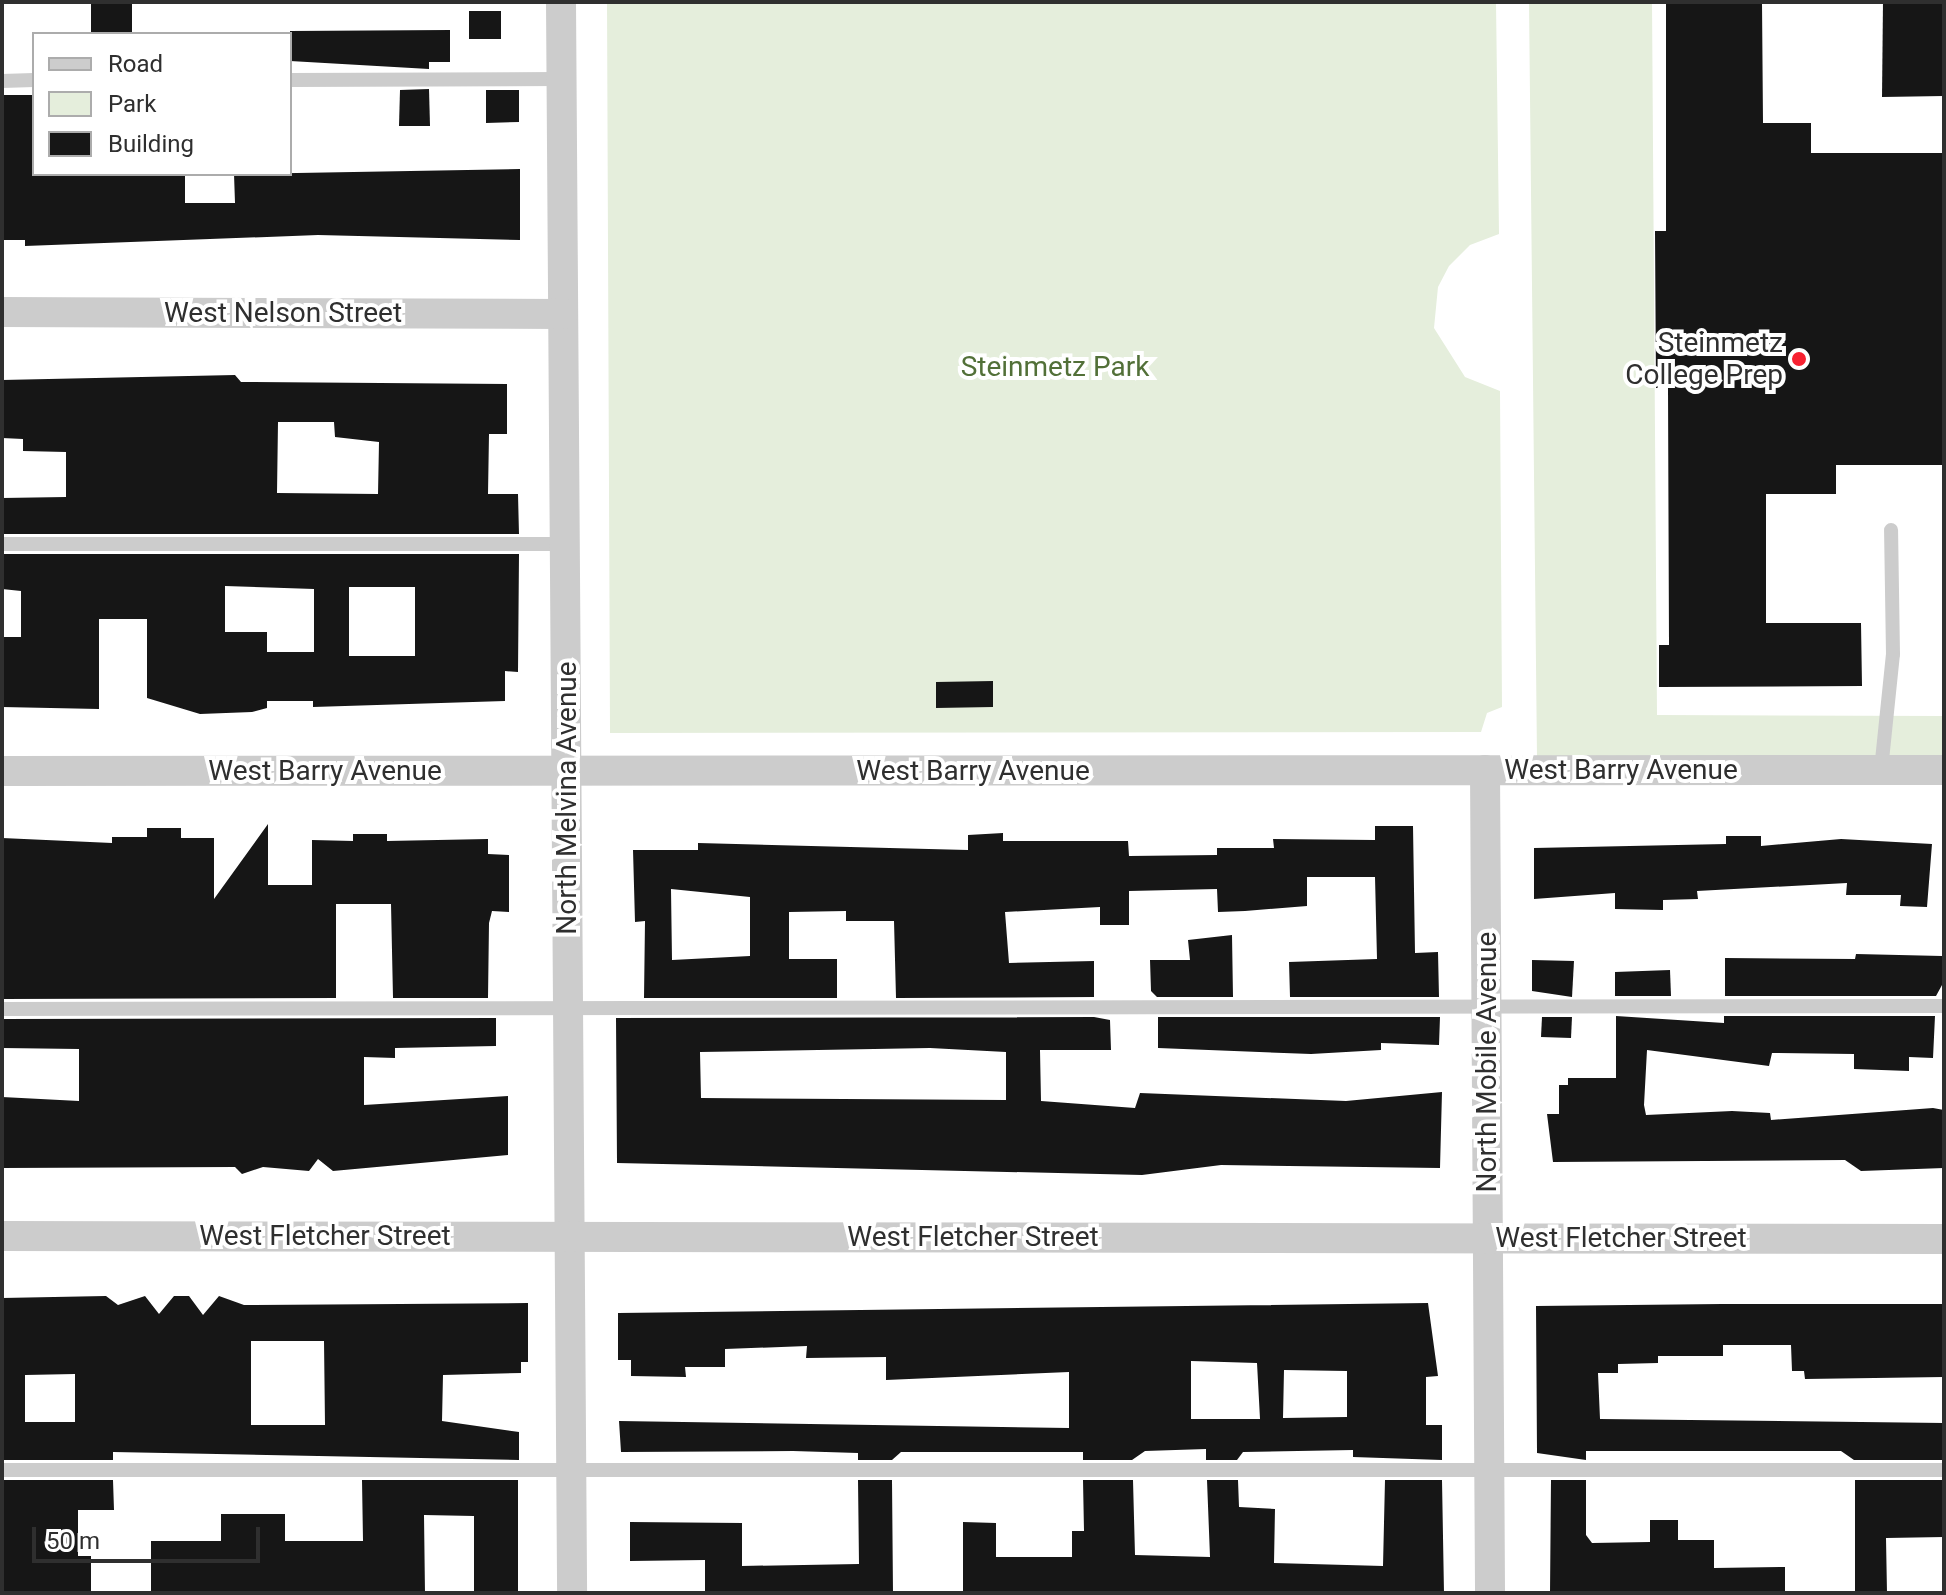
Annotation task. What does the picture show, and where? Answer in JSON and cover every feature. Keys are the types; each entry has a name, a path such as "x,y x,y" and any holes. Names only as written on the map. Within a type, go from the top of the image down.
{"street":[{"name":"North Melvina Avenue","path":"561,2 572,1593"},
{"name":"West Nelson Street","path":"2,312 563,314"},
{"name":"North Mobile Avenue","path":"1485,770 1490,1593"},
{"name":"West Barry Avenue","path":"2,771 1944,770"},
{"name":"West Fletcher Street","path":"2,1236 1944,1239"}],"lane":[{"path":"292,80 562,79"},
{"path":"2,81 32,80"},
{"path":"1881,770 1893,654 1891,530"},
{"path":"2,544 565,544"},
{"path":"2,1009 1944,1006"},
{"path":"2,1470 1944,1470"}],"green space":[{"name":"Steinmetz Park","path":"607,2 1496,2 1499,234 1470,245 1449,266 1438,287 1434,328 1465,377 1500,391 1502,707 1487,713 1481,732 610,733"},
{"path":"1529,2 1652,2 1657,715 1944,716 1944,760 1537,759"}],"building":[{"path":"91,2 132,2 132,32 91,32"},
{"name":"Steinmetz College Prep","path":"1666,2 1762,2 1763,123 1811,123 1811,153 1944,153 1944,465 1836,465 1836,494 1766,494 1766,623 1861,623 1862,686 1659,687 1659,645 1669,645 1668,388 1656,388 1655,231 1666,231"},
{"path":"1883,2 1944,2 1944,96 1882,97"},
{"path":"469,11 501,11 501,39 469,39"},
{"path":"450,30 450,62 429,62 429,69 292,61 290,31"},
{"path":"429,89 430,126 399,126 400,90"},
{"path":"486,90 519,90 519,122 486,123"},
{"path":"2,95 32,95 32,176 185,176 185,203 235,203 234,176 520,169 520,240 318,235 25,246 25,240 2,240"},
{"path":"235,375 241,382 507,384 507,434 489,434 488,494 518,494 519,534 2,534 2,498 66,497 66,452 23,451 23,439 2,438 2,380","holes":["278,422 334,422 335,437 379,442 378,494 277,493"]},
{"path":"2,554 519,554 518,672 505,671 505,701 313,707 313,701 267,701 267,708 252,712 200,714 147,698 147,619 99,619 99,709 2,707 2,637 21,637 21,591 2,589","holes":["225,586 314,589 314,652 267,652 267,632 225,632","349,587 415,587 415,656 349,656"]},
{"path":"993,681 993,707 936,708 936,682"},
{"path":"268,824 268,885 312,885 312,840 353,841 353,834 387,834 387,841 488,839 488,854 509,855 509,912 492,911 489,923 488,998 393,998 391,904 336,904 336,998 2,999 2,838 112,843 112,837 147,837 147,828 181,828 181,838 214,838 214,899"},
{"path":"1375,826 1413,826 1415,953 1438,952 1439,997 1290,997 1289,962 1377,959 1375,877 1307,877 1307,906 1218,912 1217,889 1129,891 1129,925 1100,925 1100,907 1005,912 1009,963 1094,961 1094,997 896,998 894,921 846,921 846,911 789,912 789,959 837,959 837,998 644,998 645,921 635,922 633,850 698,850 698,843 968,850 968,835 1003,833 1003,841 1128,841 1129,856 1217,855 1217,848 1274,848 1273,839 1375,840","holes":["671,889 750,897 750,956 672,960"]},
{"path":"1726,836 1761,836 1761,846 1841,839 1932,844 1927,907 1900,906 1901,895 1846,895 1847,883 1697,891 1698,899 1663,900 1663,910 1615,909 1615,893 1534,899 1534,848 1726,844"},
{"path":"1232,935 1233,997 1157,997 1151,991 1150,960 1190,960 1188,940"},
{"path":"1856,954 1942,956 1942,985 1936,996 1725,996 1725,958 1855,959"},
{"path":"1532,960 1574,961 1572,997 1532,991"},
{"path":"1670,970 1671,996 1615,996 1615,972"},
{"path":"1616,1016 1724,1023 1724,1016 1935,1016 1933,1058 1909,1057 1909,1071 1854,1069 1854,1054 1772,1053 1769,1066 1647,1050 1644,1105 1646,1115 1732,1111 1770,1113 1771,1120 1933,1108 1944,1110 1944,1168 1861,1171 1845,1160 1553,1162 1547,1114 1559,1114 1559,1085 1568,1085 1568,1078 1616,1078"},
{"path":"1094,1017 1110,1020 1111,1050 1040,1050 1041,1101 1135,1108 1140,1093 1346,1101 1442,1092 1440,1168 1221,1165 1142,1175 617,1163 616,1018","holes":["930,1048 1006,1052 1006,1100 701,1098 700,1052"]},
{"path":"1158,1017 1440,1017 1439,1045 1381,1043 1381,1050 1311,1054 1158,1048"},
{"path":"1542,1017 1572,1017 1571,1038 1541,1037"},
{"path":"496,1018 496,1046 395,1048 395,1058 364,1057 364,1105 508,1096 508,1155 333,1171 318,1159 309,1171 263,1167 242,1174 235,1167 2,1168 2,1097 79,1101 79,1049 2,1048 2,1019"},
{"path":"106,1296 118,1305 145,1296 159,1314 174,1296 189,1296 203,1315 219,1296 244,1305 528,1303 528,1362 521,1362 521,1373 443,1375 442,1421 519,1432 519,1460 113,1452 113,1460 3,1460 2,1298","holes":["251,1341 324,1341 325,1425 251,1425","75,1374 75,1422 25,1422 25,1375"]},
{"path":"1428,1303 1438,1376 1426,1377 1426,1425 1442,1425 1442,1460 1353,1457 1353,1450 1243,1452 1237,1460 1206,1460 1206,1449 1145,1451 1132,1460 1083,1460 1083,1452 901,1452 892,1460 858,1460 858,1453 621,1452 619,1421 1069,1428 1069,1372 886,1380 886,1357 806,1358 807,1346 725,1349 725,1367 685,1367 686,1377 631,1376 631,1360 618,1360 618,1313","holes":["1191,1361 1257,1363 1260,1419 1191,1419","1284,1370 1347,1371 1347,1417 1283,1418"]},
{"path":"1944,1304 1944,1377 1805,1379 1804,1371 1792,1371 1791,1345 1723,1345 1723,1356 1658,1356 1658,1363 1618,1364 1618,1373 1598,1373 1600,1419 1944,1423 1944,1460 1854,1460 1841,1451 1586,1451 1586,1460 1537,1453 1536,1306"},
{"path":"3,1480 113,1480 114,1510 78,1510 78,1556 91,1556 91,1593 3,1593"},
{"path":"362,1480 518,1480 518,1593 474,1593 474,1516 424,1515 425,1593 151,1593 151,1541 221,1541 221,1514 285,1514 285,1541 363,1541"},
{"path":"858,1480 892,1480 893,1593 705,1593 705,1560 630,1561 630,1522 742,1523 742,1566 859,1564"},
{"path":"1083,1480 1133,1480 1135,1555 1210,1557 1207,1480 1238,1480 1239,1507 1275,1509 1274,1563 1383,1566 1385,1480 1442,1480 1444,1593 963,1593 963,1522 996,1523 996,1557 1072,1557 1072,1531 1084,1531"},
{"path":"1551,1480 1586,1480 1586,1535 1592,1543 1650,1542 1650,1520 1678,1520 1678,1540 1714,1540 1714,1568 1785,1567 1785,1593 1550,1593"},
{"path":"1855,1480 1944,1480 1944,1537 1886,1538 1887,1593 1855,1593"}],"place":[{"name":"Steinmetz College Prep","path":"1799,359"}]}
